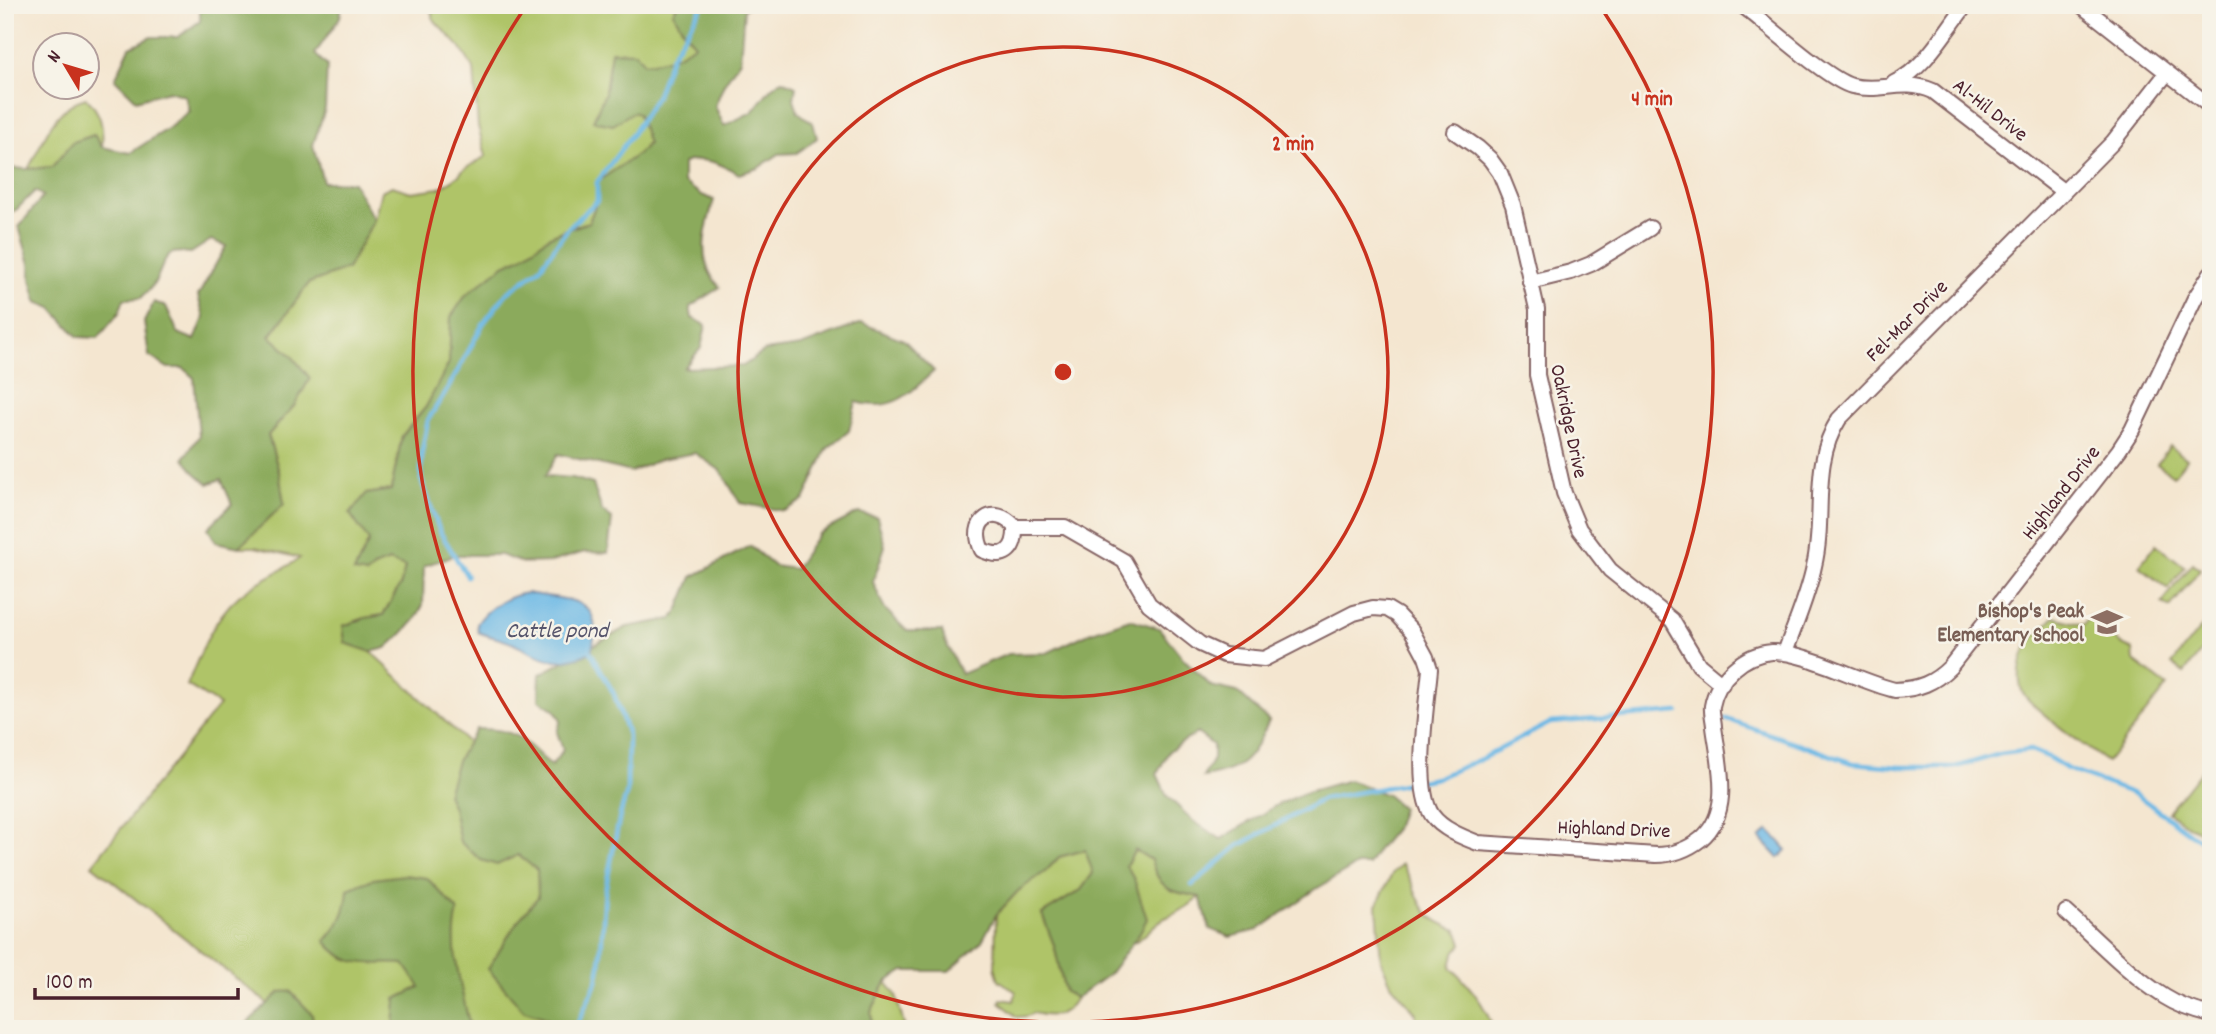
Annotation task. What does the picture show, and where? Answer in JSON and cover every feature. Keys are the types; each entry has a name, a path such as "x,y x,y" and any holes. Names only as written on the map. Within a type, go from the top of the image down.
{"street":[{"name":"Al-Hil Drive","path":"1742,5 1832,75 1849,85 1868,89 1910,84 1933,91 2063,192"},
{"path":"1887,86 1905,78 1919,65 1966,5"},
{"path":"2081,5 2211,107"},
{"name":"Fel-Mar Drive","path":"1784,653 1815,565 1819,538 1822,457 1831,431 1848,408 2113,142 2167,73"},
{"name":"Oakridge Drive","path":"1455,132 1484,153 1504,181 1513,205 1538,326 1535,358 1537,375 1564,493 1579,528 1612,571 1672,620 1699,665 1722,684"},
{"path":"1530,282 1591,264 1650,228"},
{"name":"Highland Drive","path":"1015,527 1065,527 1125,561 1149,604 1200,644 1224,655 1264,659 1353,613 1373,608 1387,609 1398,615 1412,631 1430,669 1422,769 1425,804 1433,818 1456,835 1478,843 1656,855 1677,852 1696,843 1711,827 1720,808 1722,786 1712,706 1729,674 1748,659 1760,654 1784,653 1895,690 1911,690 1939,677 1950,667 2119,450 2132,430 2195,298 2211,273"},
{"path":"2066,912 2165,997 2211,1016"}],"green space":[{"path":"200,5 342,5 340,17 315,54 327,66 325,109 313,145 323,182 353,182 374,220 347,269 309,283 270,336 291,355 310,378 295,405 268,435 279,472 284,504 239,547 216,542 208,528 232,504 221,479 208,484 184,458 199,436 194,378 183,368 168,368 149,356 144,322 154,302 166,306 178,333 195,340 204,318 198,296 226,246 211,240 191,253 170,254 151,287 141,298 124,299 119,313 98,338 78,337 52,308 37,302 31,279 30,264 19,227 43,196 35,191 15,211 5,216 5,168 52,167 73,142 94,135 102,147 130,153 169,128 189,111 185,96 169,91 136,100 115,79 130,47 151,37 178,37 200,21"},
{"path":"429,5 678,5 673,12 695,44 671,58 658,61 644,63 635,52 609,63 605,93 593,121 613,125 633,111 638,114 648,143 597,201 589,222 550,236 522,257 504,265 451,317 450,363 426,407 402,436 391,490 366,494 369,540 367,574 376,566 389,561 406,567 401,584 383,615 343,626 726,983 689,1029 300,1029 92,865 219,705 187,685 218,620 248,589 300,558 255,547 239,547 284,504 279,472 268,435 295,405 291,355 270,337 309,283 347,269 374,220 381,191 392,186 411,192 440,188 486,156 478,126 474,69 460,47 434,20"},
{"path":"678,5 749,5 744,10 740,60 724,84 715,106 724,126 752,112 771,88 782,80 796,86 794,99 798,112 813,123 817,138 797,153 779,154 758,168 739,174 705,160 683,163 683,182 714,200 704,245 707,267 720,287 690,307 692,318 706,325 701,348 684,368 743,366 765,351 801,346 862,323 904,340 934,371 908,394 890,403 869,405 856,402 849,431 827,449 804,500 784,511 740,503 721,471 695,453 661,459 631,472 558,454 545,476 573,478 593,484 602,511 612,519 608,553 585,552 551,562 523,563 500,555 454,555 424,566 423,605 415,620 386,648 371,652 345,643 343,626 383,615 401,584 405,567 389,561 376,566 367,574 354,572 369,541 350,514 366,494 391,490 402,436 426,407 449,363 451,317 466,295 504,265 522,257 550,236 589,222 597,201 597,182 648,144 638,114 633,112 613,125 593,121 605,93 611,51 635,52 644,63 671,58 695,44 673,12"},
{"path":"75,102 89,102 100,120 102,147 94,135 73,142 52,167 28,169 50,127 65,109"},
{"path":"2170,446 2187,459 2173,476 2157,464"},
{"path":"858,513 877,517 885,546 873,582 884,608 907,631 942,631 961,674 1008,654 1047,653 1089,633 1130,619 1159,628 1183,658 1211,686 1237,692 1269,721 1252,753 1238,766 1203,777 1213,759 1213,745 1197,733 1169,751 1157,774 1167,796 1193,821 1221,839 1277,805 1307,792 1349,780 1387,795 1402,808 1395,829 1368,865 1357,865 1316,889 1258,930 1230,937 1210,929 1200,897 1168,888 1158,878 1151,860 1135,850 1126,866 1134,879 1147,919 1109,974 1076,998 1065,992 1054,945 1042,914 1081,890 1093,873 1085,850 1059,857 1046,871 1018,891 996,915 982,941 949,971 904,971 886,982 871,1012 872,1029 558,1029 547,1018 524,1011 488,969 517,922 538,897 537,870 518,855 497,865 481,860 460,842 453,808 447,794 457,761 476,729 511,734 526,743 551,766 563,750 557,732 561,720 554,709 539,700 540,674 627,627 672,619 692,577 750,546 774,566 795,569 818,534"},
{"path":"2156,544 2185,567 2168,589 2139,566"},
{"path":"2193,563 2200,569 2170,608 2162,603"},
{"path":"2211,615 2211,639 2184,673 2172,664"},
{"path":"2090,616 2122,645 2133,650 2134,661 2167,686 2107,762 2037,709 2023,693 2020,681 2021,662 2028,646 2054,617 2083,625"},
{"path":"2211,758 2211,836 2188,826 2168,812"},
{"path":"1085,850 1094,872 1081,890 1042,914 1054,945 1065,992 1076,998 1067,1009 1058,1014 1033,1013 1017,1017 1000,1002 1001,999 1014,1001 1016,992 999,980 995,967 996,915 1018,891 1046,871 1059,857"},
{"path":"1135,850 1151,860 1158,878 1168,888 1200,897 1160,921 1132,943 1139,934 1126,866"},
{"path":"1402,864 1426,911 1433,918 1457,930 1462,944 1454,953 1451,967 1481,1003 1493,1029 1414,1029 1416,1013 1391,984 1381,961 1377,905 1393,872"},
{"path":"404,875 427,878 458,911 455,925 456,955 470,1029 397,1029 394,1027 396,999 420,987 404,964 360,963 343,957 325,941 342,917 348,889 373,879"},
{"path":"886,982 896,995 905,1029 872,1029 871,1012"},
{"path":"290,991 312,1014 314,1029 241,1029 280,992"}],"water":[{"name":"Cattle pond","path":"527,593 569,600 589,610 594,619 595,633 591,652 569,660 552,660 478,632 477,624 492,608 505,599"},
{"path":"1769,830 1787,850 1779,858 1760,838"}],"waterway":[{"path":"467,576 440,532 421,479 422,451 428,420 483,324 506,294 539,269 569,227 597,201 597,182 657,95 671,56 703,5"},
{"path":"575,1029 597,981 605,891 627,792 628,735 614,694 591,652"},
{"path":"1192,885 1238,846 1323,799 1436,778 1483,758 1550,723 1678,712"},
{"path":"1726,719 1853,763 1900,767 1956,767 2000,754 2031,750 2067,769 2137,795 2192,835 2211,845"}],"place":[{"name":"Bishop's Peak Elementary School","path":"2107,622"}]}
